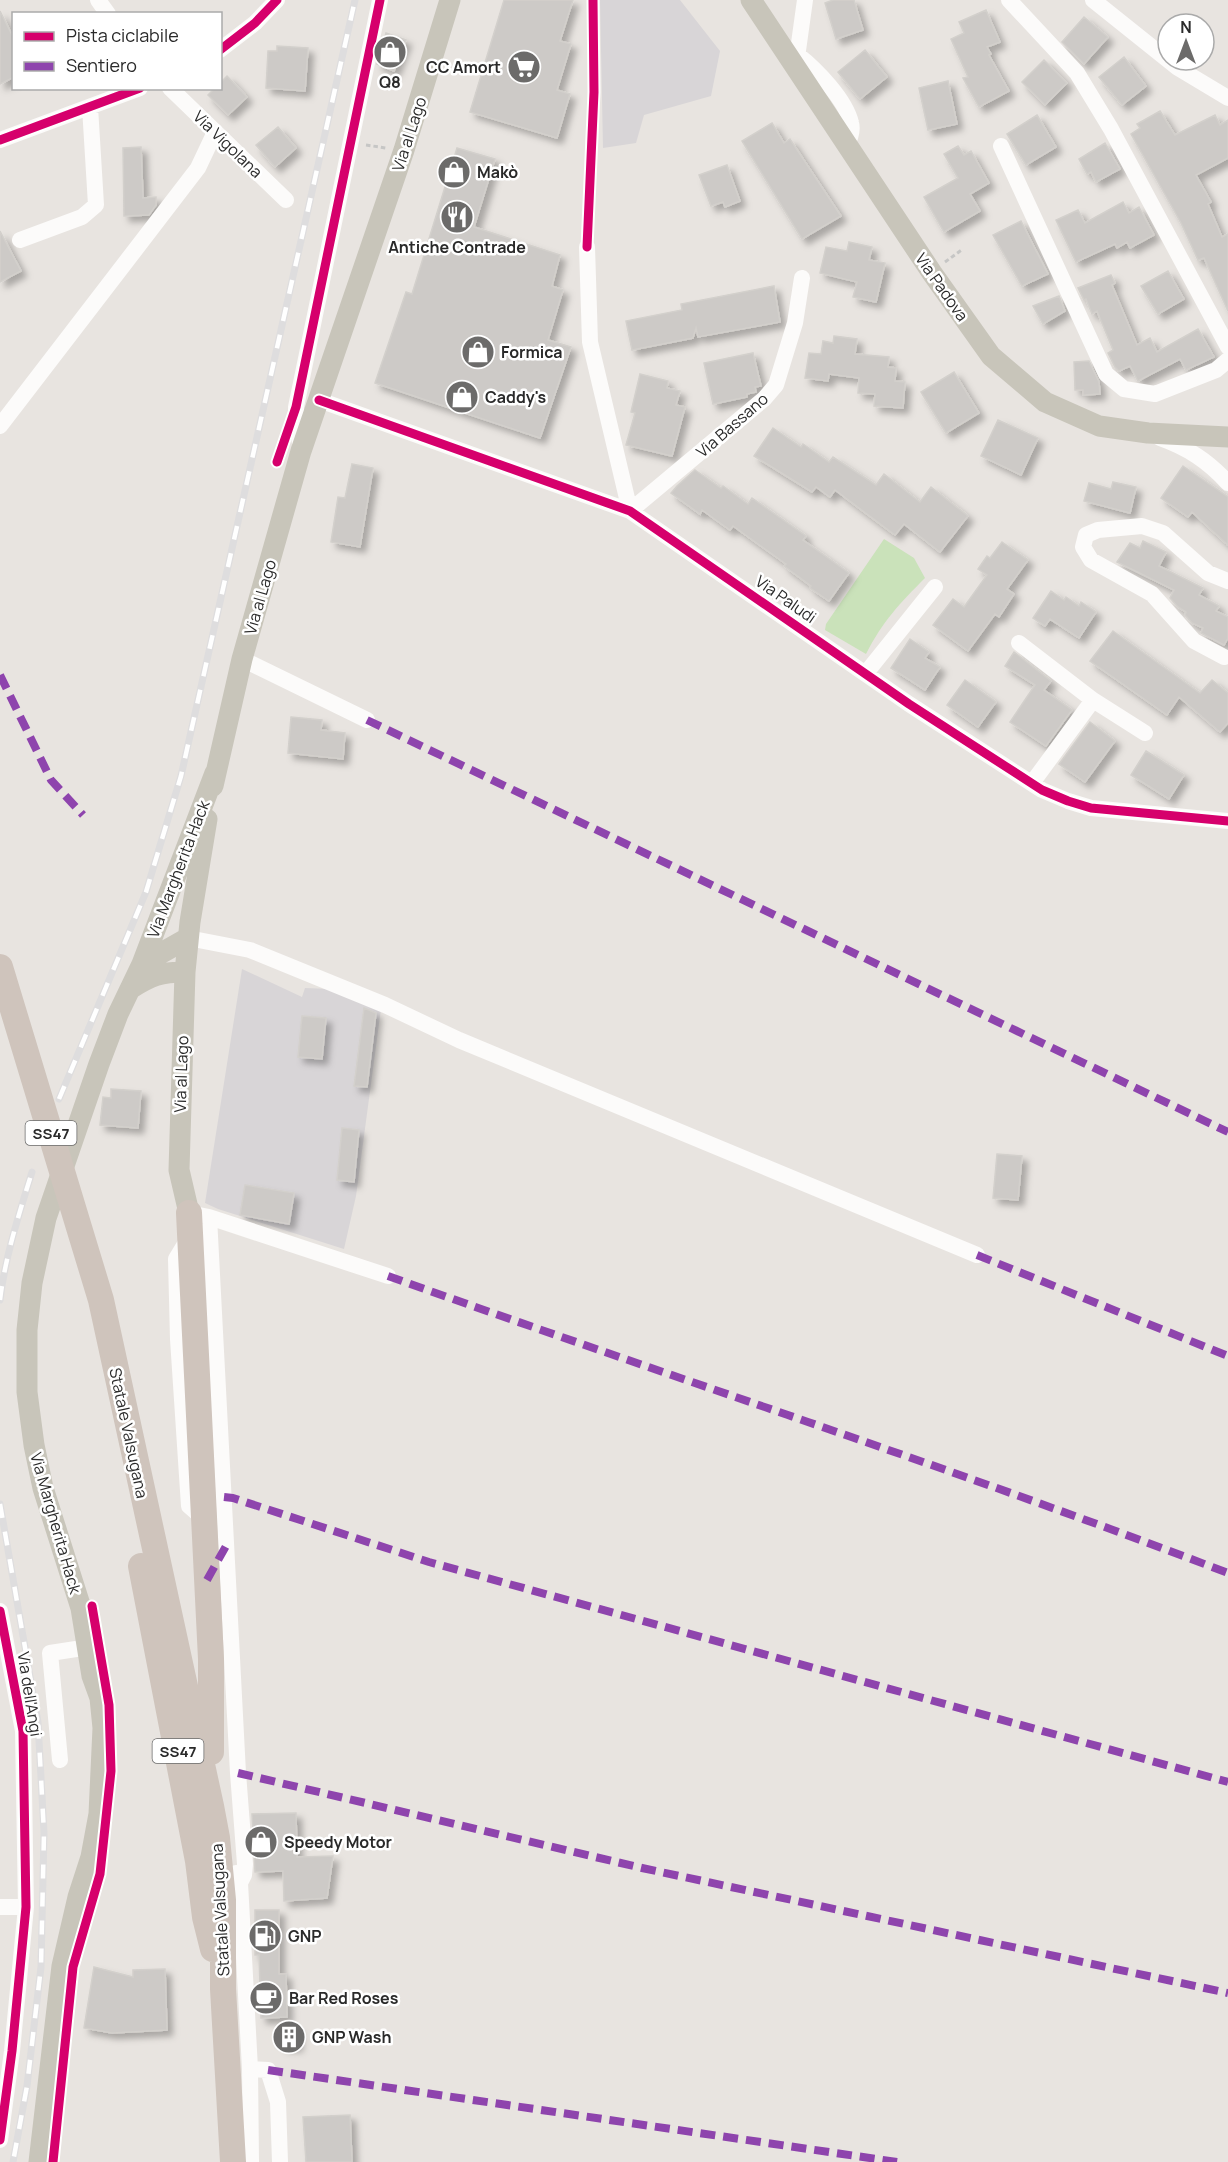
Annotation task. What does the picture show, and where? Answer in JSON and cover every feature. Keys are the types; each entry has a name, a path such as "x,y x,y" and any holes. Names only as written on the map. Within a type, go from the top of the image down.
{"highway":[{"name":"Statale Valsugana","path":"0,967 93,1302 211,1806 217,1838 223,1900 223,1989"},
{"name":"Statale Valsugana","path":"0,1017 93,1302 193,1837 205,1917 223,1989"},
{"path":"196,1222 204,1518 211,1659 211,1806"},
{"name":"SS47","path":"223,1989 233,2162"}],"main road":[{"name":"Via al Lago","path":"196,1222 178,1170 185,972 188,938 215,773 242,659 302,451 404,150 450,0"},
{"name":"Via Padova","path":"751,0 797,62 846,146 991,356 1045,402 1099,426 1148,433 1228,437"},
{"name":"Via Margherita Hack","path":"39,2162 62,1966 78,1897 91,1857 99,1814 102,1772 101,1704 92,1676 81,1608 43,1488 34,1445 27,1392 27,1330 32,1283 46,1218 99,1064 118,1014 142,964 215,773"},
{"name":"Via Margherita Hack","path":"142,964 188,938"},
{"path":"130,989 164,972 185,972"}],"street":[{"path":"222,48 255,23 277,0"},
{"path":"302,451 296,407 380,0"},
{"path":"797,62 805,0"},
{"path":"1009,0 1077,73 1111,129 1228,347"},
{"path":"1093,0 1178,68 1228,98"},
{"path":"0,140 135,90"},
{"name":"Via Vigolana","path":"172,90 286,200"},
{"path":"21,240 82,217 96,206 90,107"},
{"path":"0,426 198,168 215,132"},
{"path":"1001,146 1106,374 1124,389 1155,394 1216,370 1228,360"},
{"path":"587,248 590,342 630,511"},
{"name":"Via Bassano","path":"630,511 765,399 776,385 795,323 802,278"},
{"name":"Via Paludi","path":"319,400 630,511 909,704 1032,783 1068,801 1091,808 1228,821"},
{"path":"1148,433 1186,448 1213,466 1228,483"},
{"path":"1224,657 1194,641 1152,594 1091,560 1083,547 1086,535 1098,530 1142,526 1163,533 1208,573 1228,581"},
{"path":"866,673 935,587"},
{"path":"1019,644 1093,700 1145,733"},
{"path":"242,659 367,720"},
{"path":"1032,783 1093,700"},
{"path":"188,938 250,950 375,1001 459,1040 977,1255"},
{"path":"240,1883 244,1875 244,1864 238,1773 196,1222 388,1276"},
{"name":"Via dell'Angi","path":"0,1611 23,1731 26,1906 12,2051 0,2140"},
{"path":"60,1760 50,1653 89,1647"},
{"path":"217,1838 235,1869 240,1883 250,2069 251,2162"},
{"path":"0,1907 26,1906"},
{"path":"250,2069 268,2070 278,2102 280,2162"}],"path":[{"path":"940,267 963,249"}],"shaded area":[{"path":"600,0 680,0 720,51 711,96 644,115 636,143 603,148"},
{"path":"242,969 302,997 305,988 330,989 381,1009 356,1196 344,1249 205,1203"}],"green space":[{"path":"884,539 914,558 925,578 892,613 866,654 825,630 826,624"}],"building":[{"name":"CC Amort","path":"504,0 573,0 560,41 571,44 557,90 570,94 557,138 470,112"},
{"path":"833,0 854,0 863,30 836,39 825,3"},
{"path":"986,10 1000,42 987,47 991,54 989,55 1009,91 979,107 963,78 968,77 951,39 964,33 959,22"},
{"path":"0,11 12,35 12,78 0,84"},
{"path":"1084,17 1108,37 1084,64 1062,42"},
{"name":"Q8","path":"386,33 406,40 394,71 377,64"},
{"path":"277,46 308,48 305,91 266,88 268,51 277,51"},
{"path":"865,50 887,77 860,99 838,72"},
{"path":"1124,57 1146,86 1122,105 1099,77"},
{"path":"1044,60 1067,83 1045,105 1022,82"},
{"path":"227,76 247,97 228,115 208,95 213,90 222,90 222,81"},
{"path":"948,81 957,124 928,130 919,88"},
{"path":"1160,111 1175,135 1215,115 1220,125 1228,120 1228,158 1196,175 1211,202 1208,204 1222,237 1228,234 1228,311 1204,258 1198,260 1181,223 1131,134 1140,128 1137,124"},
{"path":"1037,115 1056,147 1026,165 1007,134"},
{"path":"772,123 784,143 790,139 841,216 802,239 742,141"},
{"path":"278,127 296,148 275,167 256,145"},
{"path":"1105,143 1120,169 1096,182 1091,172 1087,174 1079,159"},
{"path":"958,146 964,155 971,151 989,183 970,194 980,211 944,232 924,197 958,178 944,154"},
{"path":"141,147 143,198 156,197 156,205 149,215 124,216 123,148"},
{"path":"457,148 495,159 474,227 560,255 552,286 563,290 548,340 571,347 540,438 375,383 406,292 412,294"},
{"path":"727,165 740,201 725,207 723,202 711,206 699,175"},
{"path":"1123,202 1129,213 1139,207 1154,235 1130,248 1127,242 1117,248 1115,244 1076,262 1056,220 1078,210 1085,223"},
{"path":"1021,221 1048,274 1022,286 993,235"},
{"path":"0,231 21,271 0,282"},
{"path":"849,242 872,247 869,260 885,263 876,302 853,297 857,282 820,273 826,247 847,251"},
{"path":"1168,271 1184,299 1158,314 1141,286"},
{"path":"1111,275 1115,283 1112,285 1137,345 1150,338 1157,352 1198,329 1214,357 1186,370 1180,359 1138,381 1130,366 1119,371 1108,353 1113,350 1097,311 1092,314 1086,299 1084,300 1078,288"},
{"path":"774,286 780,322 698,337 696,328 693,338 632,350 626,321 682,310 681,304"},
{"path":"1059,296 1065,311 1043,324 1033,306"},
{"path":"834,336 857,339 855,354 889,357 888,367 896,368 895,381 905,382 903,408 874,406 875,394 858,393 859,378 829,374 828,381 805,378 809,353 821,354 823,341 833,343"},
{"path":"753,353 761,386 755,387 756,392 747,394 747,397 713,404 704,363"},
{"path":"1089,361 1099,382 1100,394 1083,395 1083,390 1075,390 1074,362"},
{"path":"954,372 979,413 946,433 921,392"},
{"path":"640,374 668,381 667,388 680,391 676,405 685,407 672,456 626,445 635,413 631,412"},
{"path":"998,420 1038,438 1021,475 981,456"},
{"path":"773,428 801,447 803,444 829,462 833,457 876,485 884,474 920,502 931,487 968,516 940,552 904,524 895,535 835,490 830,497 816,487 812,492 754,456"},
{"path":"352,464 373,468 360,547 331,542 338,497 345,498"},
{"path":"1183,466 1228,497 1228,545 1192,512 1188,517 1161,498"},
{"path":"695,470 748,504 752,498 806,536 803,540 849,573 829,601 784,566 786,564 733,526 730,530 702,510 700,514 671,493"},
{"path":"1113,482 1136,487 1130,513 1084,501 1089,483 1111,489"},
{"path":"1143,541 1166,552 1159,566 1203,588 1199,595 1219,606 1216,611 1228,617 1228,638 1224,645 1201,633 1203,628 1192,623 1185,615 1186,612 1170,598 1174,590 1117,562 1130,543 1140,548"},
{"path":"1002,542 1028,560 1007,589 1014,594 999,617 995,614 968,651 933,625 953,599 964,607 987,575 978,569 987,556 990,558"},
{"path":"1051,591 1079,606 1081,602 1096,612 1079,638 1050,619 1045,626 1033,618"},
{"path":"1113,631 1200,693 1212,680 1228,693 1228,723 1220,732 1179,697 1167,715 1090,661"},
{"path":"910,639 929,652 925,658 940,667 925,690 891,668"},
{"path":"1014,652 1051,681 1044,690 1072,710 1046,746 1010,722 1035,685 1005,666"},
{"path":"965,680 996,702 978,727 947,705"},
{"path":"291,717 322,720 321,730 345,733 343,759 288,753"},
{"path":"1090,722 1115,741 1085,782 1059,764"},
{"path":"1146,751 1184,775 1169,799 1131,775"},
{"path":"364,1008 376,1013 367,1087 354,1086"},
{"path":"302,1016 326,1018 322,1059 298,1057"},
{"path":"111,1089 141,1091 138,1128 100,1125 103,1097 111,1098"},
{"path":"342,1128 359,1130 354,1182 337,1180"},
{"path":"997,1154 1022,1156 1018,1200 993,1198"},
{"path":"245,1185 294,1193 289,1224 240,1215"},
{"path":"296,1813 297,1857 333,1856 327,1898 284,1901 283,1871 255,1872 252,1814"},
{"path":"255,1910 279,1910 279,1974 286,1974 287,2017 261,2018 259,1955 255,1955"},
{"path":"94,1967 133,1977 133,1970 165,1969 167,2030 112,2033 84,2028"},
{"name":"GNP Wash","path":"282,2028 297,2028 297,2046 282,2046"},
{"path":"350,2115 352,2162 306,2162 303,2117"}],"railway":[{"path":"59,1099 146,892 181,776 355,0"},
{"path":"0,1300 9,1252 32,1172"},
{"path":"0,1504 38,1722 44,1833 41,1967 27,2086 13,2162"}],"marked path":[{"path":"0,675 51,780 83,815"},
{"path":"367,720 1228,1132"},
{"path":"977,1255 1228,1356"},
{"path":"388,1276 914,1459 1228,1573"},
{"path":"224,1497 429,1562 1228,1782"},
{"path":"207,1580 226,1546"},
{"path":"238,1773 642,1868 1228,1993"},
{"path":"268,2070 897,2162"}],"cycle path":[{"path":"222,48 255,23 277,0"},
{"path":"277,462 296,407 380,0"},
{"path":"587,247 594,92 593,0"},
{"path":"0,140 135,90"},
{"path":"319,400 630,511 909,704 1042,790 1091,808 1228,821"},
{"path":"53,2162 73,1967 100,1874 111,1771 109,1705 92,1606"},
{"path":"0,1611 23,1731 26,1907 12,2051 0,2140"}],"place":[{"name":"Q8","path":"390,52"},
{"name":"CC Amort","path":"524,67"},
{"name":"Makò","path":"454,172"},
{"name":"Antiche Contrade","path":"457,217"},
{"name":"Formica","path":"478,352"},
{"name":"Caddy's","path":"462,397"},
{"name":"Speedy Motor","path":"261,1842"},
{"name":"GNP","path":"265,1936"},
{"name":"Bar Red Roses","path":"266,1998"},
{"name":"GNP Wash","path":"289,2037"}]}
